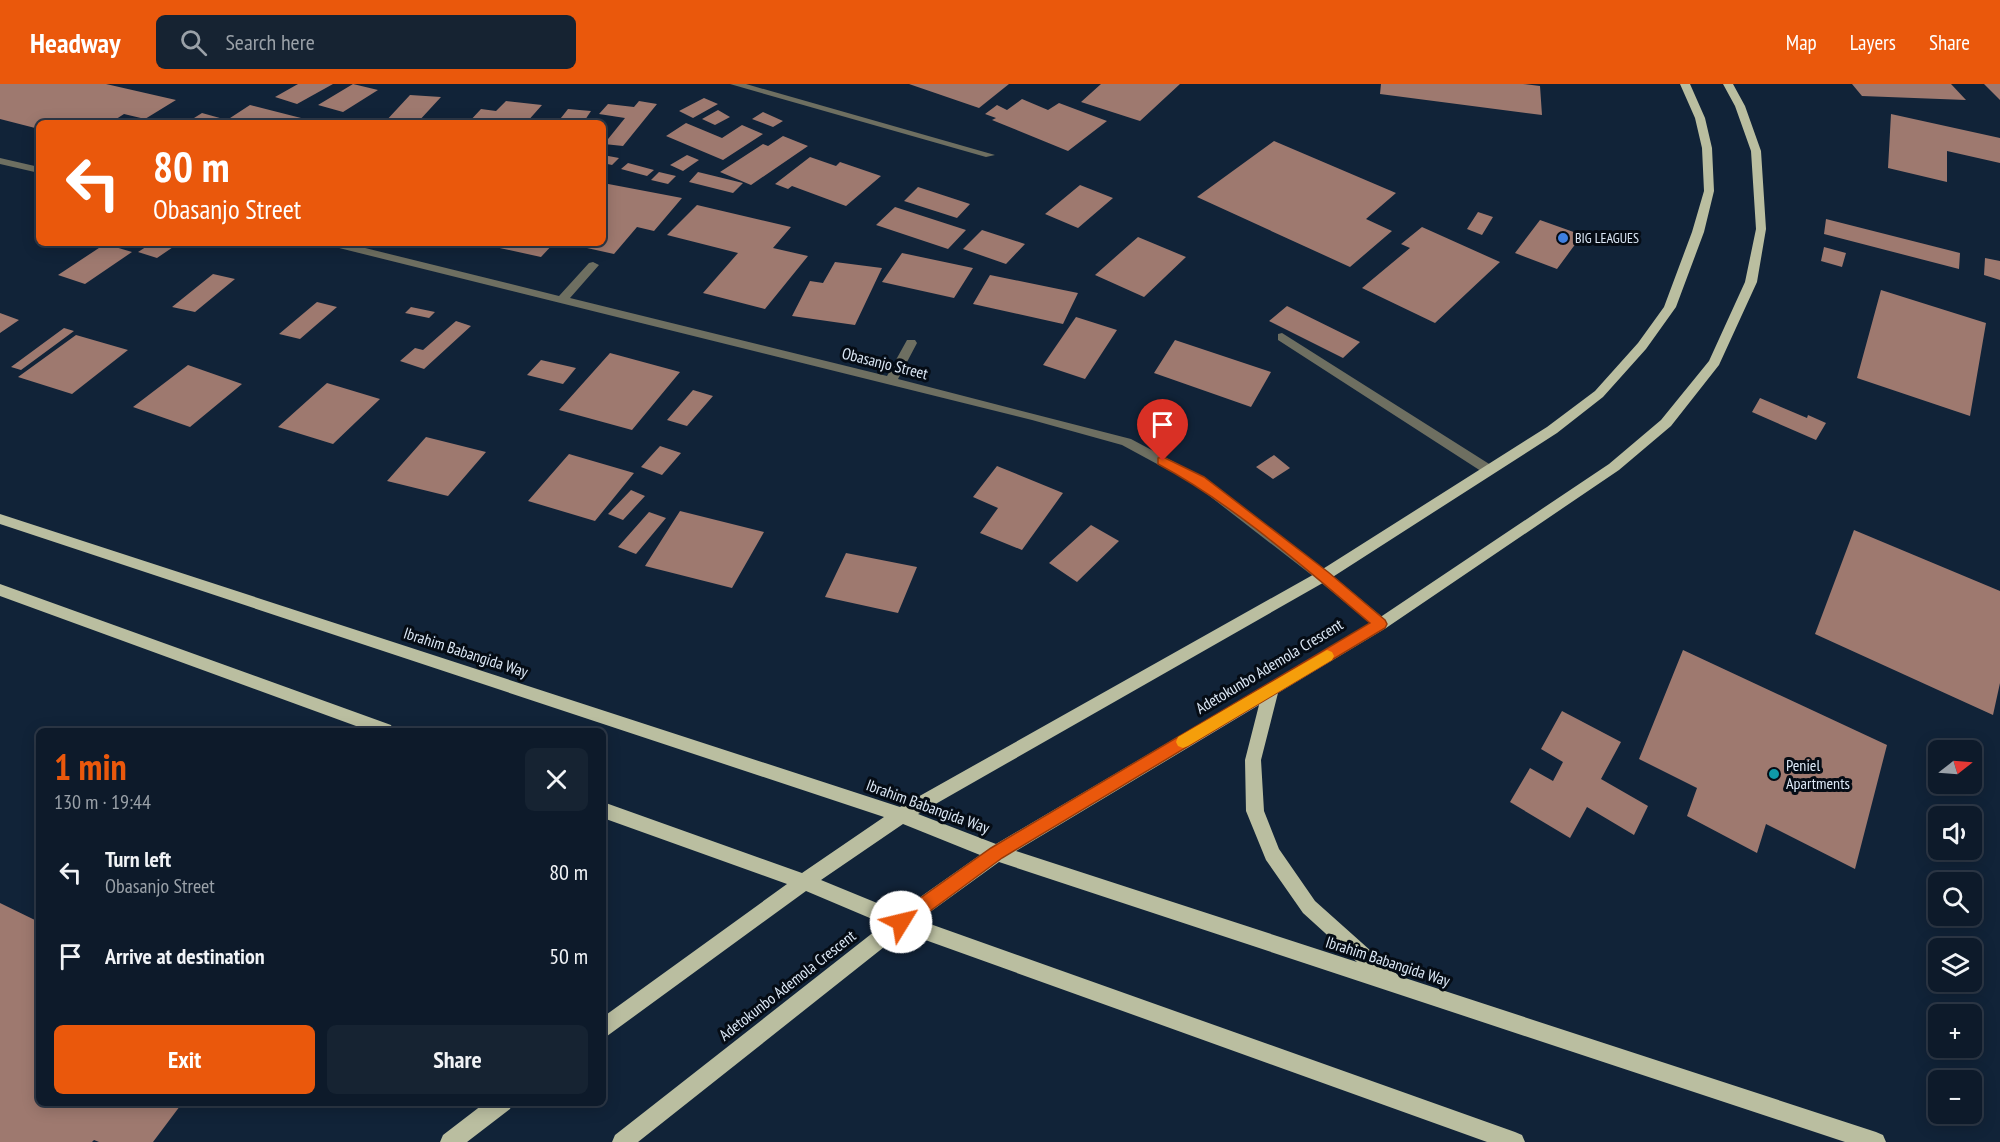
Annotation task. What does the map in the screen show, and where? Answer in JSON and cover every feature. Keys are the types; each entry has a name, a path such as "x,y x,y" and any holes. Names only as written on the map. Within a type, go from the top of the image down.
{"main road":[{"path":"606,1027 804,882 901,815 1323,576 1552,430 1599,394 1642,346 1670,307 1698,232 1709,191 1707,148 1700,118 1685,84"},
{"name":"Adetokunbo Ademola Crescent","path":"622,1142 901,922 997,853 1381,624 1614,468 1666,423 1715,362 1751,282 1761,229 1756,152 1740,106 1728,84"},
{"name":"Ibrahim Babangida Way","path":"0,519 901,815 997,853 1876,1142"},
{"path":"0,591 380,728"},
{"path":"1271,690 1253,760 1255,812 1272,854 1309,907 1397,985"},
{"path":"606,811 804,882 901,922 1515,1142"},
{"path":"450,1142 497,1106"}],"street":[{"path":"735,84 990,155"},
{"path":"0,161 36,169"},
{"name":"Obasanjo Street","path":"343,246 890,381 1126,442 1199,481 1323,576 1381,624"},
{"path":"562,300 593,265"},
{"path":"1281,337 1489,470"},
{"path":"890,381 911,343"}],"building":[{"path":"0,84 106,84 176,100 145,119 124,114 115,120 36,120 36,128 0,119"},
{"path":"298,84 333,84 297,104 275,97"},
{"path":"353,84 378,90 343,112 318,105"},
{"path":"909,84 1009,84 979,108"},
{"path":"1101,84 1180,84 1140,121 1081,102"},
{"path":"1381,84 1540,86 1542,115 1380,94"},
{"path":"1852,84 1951,84 1966,100 1862,96"},
{"path":"1984,84 2000,84 2000,100"},
{"path":"410,95 441,97 420,120 387,120"},
{"path":"704,98 718,104 693,118 679,111"},
{"path":"1022,99 1048,110 1059,103 1107,121 1068,151 992,120 996,118 985,114 997,105 1007,110"},
{"path":"506,101 542,105 529,120 471,120 481,109 496,111"},
{"path":"639,101 657,104 623,146 606,144 625,118 599,114 608,104 634,107"},
{"path":"250,105 305,119 304,120 227,120"},
{"path":"568,109 591,111 585,120 559,120"},
{"path":"718,110 730,117 715,125 702,119"},
{"path":"763,112 783,121 773,127 752,119"},
{"path":"202,113 227,120 191,120"},
{"path":"1891,114 2000,138 2000,163 1947,151 1947,182 1888,168"},
{"path":"686,123 722,138 742,125 763,134 723,160 666,136"},
{"path":"783,136 808,146 751,185 720,172 763,144 768,146"},
{"path":"1274,141 1396,193 1366,219 1392,231 1350,267 1197,197"},
{"path":"687,155 699,160 683,171 670,165"},
{"path":"606,156 619,158 612,165 606,164"},
{"path":"810,157 836,166 840,162 881,176 846,206 792,186 788,189 775,184"},
{"path":"628,163 654,170 647,176 621,169"},
{"path":"659,172 676,176 668,184 651,180"},
{"path":"698,172 743,183 733,193 689,182"},
{"path":"606,184 682,198 654,231 637,227 614,254 578,246 606,246"},
{"path":"1080,185 1113,198 1078,228 1045,214"},
{"path":"918,187 970,204 957,218 904,201"},
{"path":"697,205 791,227 773,248 808,256 765,309 703,293 738,253 667,235"},
{"path":"895,207 966,230 948,249 876,225"},
{"path":"1478,212 1493,217 1482,235 1467,229"},
{"path":"1826,219 1960,253 1959,269 1824,234"},
{"path":"1540,220 1582,235 1557,269 1515,253"},
{"path":"1422,227 1500,262 1435,323 1362,288 1410,248 1401,244"},
{"path":"982,230 1025,244 1006,264 963,249"},
{"path":"1138,237 1186,257 1144,297 1095,275"},
{"path":"102,246 112,246 132,252 85,284 58,275"},
{"path":"147,246 175,246 157,258 138,252"},
{"path":"496,246 551,246 541,257"},
{"path":"1824,247 1846,253 1842,267 1821,261"},
{"path":"902,253 973,268 954,298 882,282"},
{"path":"1985,258 2000,261 2000,280 1984,275"},
{"path":"835,262 882,268 855,325 792,316 810,281 823,283"},
{"path":"213,274 235,279 195,312 172,307"},
{"path":"990,275 1078,293 1063,324 973,304"},
{"path":"1881,290 1986,323 1970,416 1857,378"},
{"path":"317,302 337,307 300,339 279,334"},
{"path":"1287,306 1360,342 1343,358 1269,321"},
{"path":"411,307 435,312 429,318 405,313"},
{"path":"0,313 19,320 0,333"},
{"path":"1076,317 1117,330 1085,379 1043,365"},
{"path":"456,321 471,326 424,369 400,361 415,348 423,350"},
{"path":"64,328 74,331 21,370 11,367"},
{"path":"76,335 128,350 72,394 18,377"},
{"path":"1175,340 1271,372 1251,407 1154,373"},
{"path":"610,353 680,372 632,430 559,410"},
{"path":"541,360 576,368 563,384 527,375"},
{"path":"188,365 242,384 190,427 133,407"},
{"path":"327,383 380,399 333,444 278,427"},
{"path":"693,390 713,396 687,426 667,420"},
{"path":"1760,398 1807,418 1808,415 1826,423 1816,440 1752,412"},
{"path":"426,437 486,452 448,496 387,481"},
{"path":"660,446 681,453 662,475 641,467"},
{"path":"569,454 634,473 595,521 528,501"},
{"path":"1274,455 1290,468 1273,479 1256,467"},
{"path":"997,466 1063,493 1022,550 980,533 998,508 973,497"},
{"path":"631,490 645,496 623,520 608,514"},
{"path":"680,511 764,532 732,588 645,566"},
{"path":"649,512 666,518 636,554 618,547"},
{"path":"1091,525 1119,541 1077,582 1049,563"},
{"path":"1854,530 2000,591 2000,683 1993,715 1815,634"},
{"path":"846,553 917,567 898,613 825,597"},
{"name":"Peniel Apartments","path":"1683,650 1887,745 1855,869 1766,824 1757,853 1687,816 1697,788 1639,759"},
{"path":"1562,711 1621,742 1601,779 1648,806 1634,835 1587,807 1570,838 1510,802 1530,768 1553,781 1563,762 1541,749"},
{"path":"0,903 36,921 36,1106 180,1106 153,1142 99,1142 94,1140 92,1142 0,1142"}],"slow traffic":[{"path":"1183,742 1327,656"}],"place":[{"name":"BIG LEAGUES","path":"1563,238"},
{"name":"Peniel Apartments","path":"1774,774"}],"route":[{"path":"901,922 997,853 1381,624 1323,576 1199,481 1163,461"}]}
